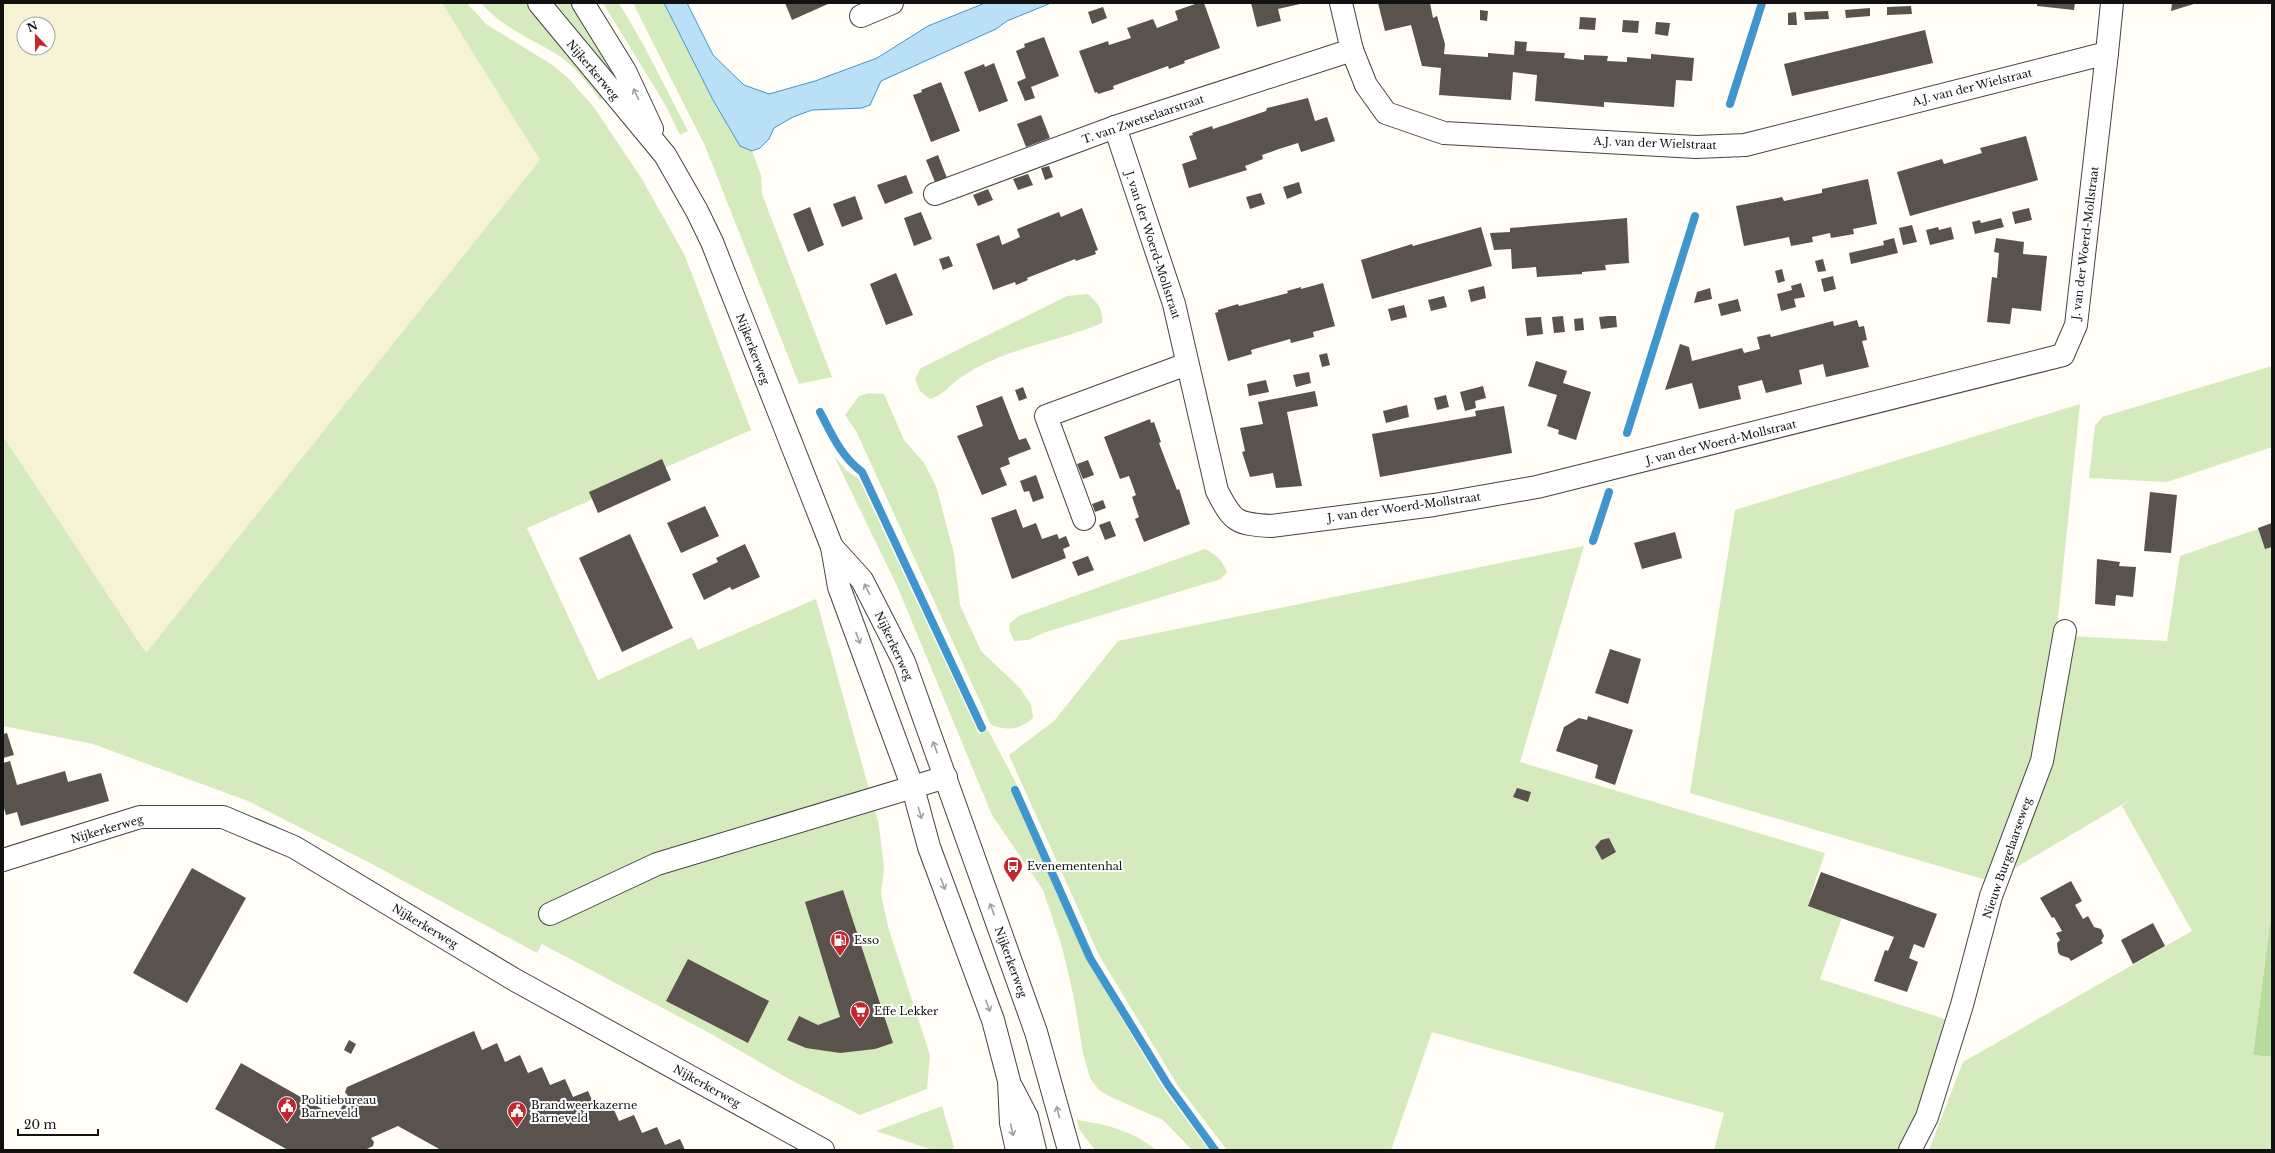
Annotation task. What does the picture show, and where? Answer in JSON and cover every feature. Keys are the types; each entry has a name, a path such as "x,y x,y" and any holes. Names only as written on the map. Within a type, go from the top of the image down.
{"street":[{"name":"Nijkerkerweg","path":"539,3 664,155"},
{"name":"Nijkerkerweg","path":"583,3 625,72 664,155 697,211 712,242 832,547 839,587 912,788 929,847 993,1020 1009,1081 1027,1117 1035,1150"},
{"path":"861,16 892,3"},
{"name":"A.J. van der Wielstraat","path":"1341,3 1352,50 1366,86 1386,113 1444,133 1696,147 1745,145 2107,53"},
{"path":"2107,53 2112,3"},
{"name":"T. van Zwetselaarstraat","path":"935,194 1115,127 1352,50"},
{"name":"J. van der Woerd-Mollstraat","path":"1115,127 1174,304 1217,491 1229,515 1249,525 1271,526 1434,505 1537,487 2063,355 2076,325 2107,53"},
{"path":"1084,519 1046,416 1187,364"},
{"name":"Nijkerkerweg","path":"832,547 862,580 904,662 1036,1032 1068,1150"},
{"name":"Nieuw Burgelaarseweg","path":"1910,1150 1927,1117 1962,1006 1991,896 2042,761 2065,631"},
{"path":"550,914 657,864 946,777"},
{"name":"Nijkerkerweg","path":"3,860 140,817 223,817 294,847 516,980 823,1150"},
{"name":"Nijkerkerweg","path":"1009,1081 1011,1123 1017,1150"}],"shaded area":[{"path":"3,3 442,3 541,159 146,653 3,436"}],"green space":[{"path":"442,3 467,3 486,24 554,66 569,79 593,106 642,179 685,256 751,430 527,528 598,680 692,637 698,650 816,599 879,825 884,868 881,894 888,927 930,1055 927,1089 860,1115 789,1079 704,1030 542,944 537,953 372,864 248,801 93,744 3,726 3,436 146,653 540,160"},
{"path":"481,3 529,3 605,95 600,100 581,76 558,55 507,26"},
{"path":"549,3 573,3 618,76 614,80"},
{"path":"603,3 619,3 644,46 688,131 680,135 666,106"},
{"path":"633,3 664,3 713,100 740,146 752,151 761,175 762,194 832,377 799,384 705,146"},
{"path":"1088,294 1095,300 1101,310 1102,323 1073,334 1014,352 986,363 957,380 942,393 930,399 920,391 915,379 921,368 1067,296"},
{"path":"2272,366 2272,447 2167,482 2089,478 2095,426 2102,417"},
{"path":"869,393 884,394 904,440 924,463 936,486 954,554 960,605 981,651 1020,688 1031,705 1033,718 1023,725 1009,729 991,725 856,431 845,415 859,396"},
{"path":"2080,404 2053,666 2042,734 1993,882 1690,793 1735,510"},
{"path":"834,456 847,471 859,479 979,734 988,730 1017,785 1010,789 1087,960 1163,1088 1209,1150 1192,1150 1163,1120 1111,1097 1099,1090 1090,1078 1083,1053 1074,998 1062,947 1043,890 992,815 898,588"},
{"path":"2272,524 2272,909 2253,1055 2272,1057 2272,1150 1929,1150 1963,1062 2192,931 2122,806 2130,800 2015,868 2025,834 2068,636 2167,641 2180,556"},
{"path":"1584,546 1520,762 1825,853 1810,897 1845,909 1820,979 1951,1021 1904,1150 1714,1150 1724,1113 1432,1032 1391,1150 1227,1150 1178,1086 1099,955 1009,755 1054,721 1118,641"},
{"path":"1205,549 1219,558 1225,568 1227,572 1221,579 1046,632 1028,640 1014,641 1009,630 1010,623 1019,616"},
{"path":"2272,909 2272,1057 2253,1055"},
{"path":"942,1106 954,1147 952,1150 933,1150 876,1131"},
{"path":"1077,1120 1119,1129 1147,1143 1156,1150 1095,1150 1079,1129"}],"water":[{"path":"664,3 687,3 713,55 744,85 769,94 815,81 877,58 928,26 985,3 1051,3 1007,21 996,29 881,81 870,105 862,108 812,110 793,117 774,128 769,139 760,148 752,151 740,146 713,100"}],"building":[{"path":"785,3 827,3 828,4 792,20"},
{"path":"1198,3 1204,3 1220,48 1184,61 1185,63 1169,69 1168,66 1113,86 1114,89 1098,94 1097,92 1095,93 1079,51 1108,41 1109,45 1131,38 1127,28 1153,19 1157,28 1178,20 1175,11"},
{"path":"1251,3 1300,4 1278,9 1281,21 1257,27"},
{"path":"1378,3 1430,3 1433,18 1437,16 1445,44 1444,54 1488,57 1488,53 1514,55 1515,41 1527,42 1526,51 1565,53 1564,58 1584,60 1584,55 1608,56 1607,61 1627,62 1627,57 1651,59 1651,54 1694,58 1692,81 1676,80 1674,107 1604,102 1604,107 1535,101 1537,75 1513,72 1511,100 1439,95 1441,68 1422,66 1411,25 1385,31"},
{"path":"2037,3 2075,3 2074,10 2037,6"},
{"path":"2172,3 2197,3 2171,11"},
{"path":"1911,6 1912,14 1887,15 1887,7"},
{"path":"1103,7 1107,18 1092,24 1088,12"},
{"path":"1870,8 1870,16 1846,18 1845,10"},
{"path":"1480,10 1488,11 1487,21 1480,20"},
{"path":"1828,11 1829,19 1805,20 1804,12"},
{"path":"1796,12 1797,25 1788,25 1788,13"},
{"path":"1580,17 1596,18 1595,30 1579,29"},
{"path":"1623,20 1639,21 1638,33 1622,32"},
{"path":"1656,22 1670,23 1668,36 1655,34"},
{"path":"1925,30 1933,63 1792,96 1784,64"},
{"path":"1044,37 1059,76 1031,87 1035,98 1025,101 1017,82 1026,78 1016,51 1025,47 1024,44"},
{"path":"994,63 1008,101 979,112 964,72 984,64 985,67"},
{"path":"941,82 960,131 931,142 913,95"},
{"path":"1308,98 1315,121 1327,117 1335,141 1301,152 1298,143 1279,149 1262,155 1263,159 1245,166 1247,170 1189,188 1182,164 1197,159 1189,136 1193,135 1192,133 1212,126 1213,129 1266,111 1267,108"},
{"path":"1041,115 1050,138 1026,147 1017,124"},
{"path":"2026,136 2038,180 1910,216 1897,172 1942,159 1944,164 1982,153 1980,148"},
{"path":"938,155 947,178 935,182 926,160"},
{"path":"1049,166 1053,177 1045,180 1041,168"},
{"path":"1028,174 1033,185 1018,190 1013,179"},
{"path":"906,175 913,193 885,204 877,185"},
{"path":"1868,179 1877,224 1853,229 1854,234 1831,238 1830,233 1812,237 1813,242 1791,246 1789,237 1744,246 1736,206 1782,197 1784,201 1822,193 1822,189"},
{"path":"1299,182 1302,193 1287,199 1283,187"},
{"path":"988,189 993,200 978,206 973,195"},
{"path":"1261,193 1265,204 1250,209 1246,197"},
{"path":"855,196 863,219 842,227 833,204"},
{"path":"810,207 824,245 808,252 793,214"},
{"path":"1082,208 1098,250 1095,251 1096,254 1076,261 1075,259 1027,278 1028,280 1016,285 1015,282 993,290 976,244 999,235 1002,245 1020,237 1017,229 1059,212 1061,217"},
{"path":"2029,208 2032,220 2015,224 2012,212"},
{"path":"921,212 932,239 914,246 904,218"},
{"path":"1627,218 1629,263 1605,265 1606,270 1582,272 1582,274 1537,277 1536,267 1512,269 1511,249 1494,250 1490,233 1510,232 1510,228"},
{"path":"2001,218 2004,227 1975,234 1972,222 1980,220 1981,223"},
{"path":"1912,225 1917,242 1903,245 1899,228"},
{"path":"1481,227 1492,266 1372,299 1361,260 1412,244 1413,246"},
{"path":"1938,227 1939,230 1951,227 1954,239 1930,245 1926,230"},
{"path":"1894,238 1898,253 1851,264 1849,253 1884,245 1883,241"},
{"path":"1996,238 2024,242 2023,254 2047,256 2041,311 2012,308 2010,324 1987,322 1992,277 1997,278 1999,253 1994,252"},
{"path":"949,256 953,266 943,270 939,259"},
{"path":"1823,259 1826,271 1818,272 1815,261"},
{"path":"1782,269 1785,281 1778,283 1775,271"},
{"path":"896,273 913,315 886,325 870,284"},
{"path":"1833,276 1836,289 1824,292 1821,279"},
{"path":"1323,283 1335,326 1313,332 1314,337 1291,343 1290,339 1251,350 1252,354 1228,361 1215,313 1218,312 1218,310 1288,293 1287,291 1301,287 1301,289"},
{"path":"1801,283 1805,297 1794,299 1796,307 1781,311 1777,294 1792,290 1791,286"},
{"path":"1484,286 1486,298 1471,302 1468,290"},
{"path":"1710,288 1712,299 1694,303 1697,292"},
{"path":"1444,296 1447,307 1431,311 1428,300"},
{"path":"1738,299 1741,311 1721,316 1718,304"},
{"path":"1404,305 1407,317 1391,321 1388,309"},
{"path":"1563,316 1565,332 1554,333 1552,317"},
{"path":"1616,316 1617,327 1601,329 1599,317"},
{"path":"1541,317 1543,334 1527,336 1525,318"},
{"path":"1583,318 1584,330 1575,331 1574,319"},
{"path":"1857,320 1859,327 1864,326 1867,340 1862,341 1869,367 1826,377 1823,364 1799,370 1802,384 1766,393 1762,380 1738,386 1741,399 1699,409 1692,383 1665,390 1680,344 1689,347 1692,361 1742,348 1744,353 1760,349 1757,337 1770,334 1771,337 1833,321 1834,326"},
{"path":"1327,353 1330,365 1322,367 1319,355"},
{"path":"1536,361 1567,371 1563,383 1591,392 1576,440 1558,434 1559,430 1547,426 1557,395 1528,386"},
{"path":"1309,372 1311,383 1296,387 1293,375"},
{"path":"1266,380 1269,392 1249,396 1247,384"},
{"path":"1483,386 1486,398 1475,401 1476,408 1465,411 1460,392"},
{"path":"1023,387 1027,398 1019,401 1015,390"},
{"path":"1315,391 1318,406 1287,412 1302,486 1276,488 1273,473 1250,477 1242,452 1245,451 1240,428 1263,424 1258,402"},
{"path":"1446,395 1449,407 1437,410 1434,398"},
{"path":"1002,396 1019,440 1026,438 1031,449 1008,458 1010,464 1000,468 1007,485 982,495 957,436 983,426 976,406"},
{"path":"1407,405 1409,417 1386,423 1383,411"},
{"path":"1504,406 1512,453 1380,477 1372,434 1476,416 1475,411"},
{"path":"1150,419 1151,423 1154,422 1161,442 1159,443 1177,490 1179,489 1190,524 1144,542 1135,519 1139,517 1132,497 1136,495 1129,476 1120,479 1104,437"},
{"path":"662,459 671,480 598,513 589,492"},
{"path":"1088,460 1094,475 1083,479 1077,464"},
{"path":"1036,475 1044,498 1033,502 1029,491 1024,492 1020,481"},
{"path":"2150,492 2177,495 2171,553 2144,551"},
{"path":"1103,500 1106,508 1095,512 1092,504"},
{"path":"705,506 719,536 681,553 667,523"},
{"path":"1016,509 1023,528 1036,523 1042,539 1057,534 1059,539 1066,536 1070,546 1063,549 1066,558 1012,579 991,518"},
{"path":"1110,521 1116,536 1105,540 1099,525"},
{"path":"2272,523 2272,547 2265,549 2258,528"},
{"path":"1675,532 1682,558 1642,569 1634,543"},
{"path":"630,534 673,628 622,652 579,558"},
{"path":"745,544 760,577 732,590 730,587 704,600 692,574 718,562 716,558"},
{"path":"1088,556 1094,570 1078,576 1072,562"},
{"path":"2097,559 2120,562 2119,566 2136,567 2133,597 2116,595 2115,606 2095,604"},
{"path":"1610,649 1641,659 1628,704 1595,693"},
{"path":"1588,716 1633,730 1615,785 1595,778 1598,765 1556,751 1564,727 1579,718 1587,720"},
{"path":"7,733 14,755 3,758 3,734"},
{"path":"10,761 17,785 65,771 68,782 101,773 109,801 21,826 17,812 6,815 3,805 3,763"},
{"path":"1517,788 1531,792 1528,802 1513,797"},
{"path":"1609,838 1616,852 1602,860 1595,847 1601,840"},
{"path":"192,868 246,898 187,1003 133,973"},
{"path":"1821,872 1937,914 1924,948 1914,944 1909,958 1918,962 1907,992 1874,981 1885,950 1888,951 1894,937 1808,906"},
{"path":"2071,881 2082,901 2075,905 2083,919 2088,916 2094,927 2101,929 2104,936 2101,941 2103,943 2071,961 2069,958 2060,955 2058,952 2057,943 2060,940 2056,933 2062,931 2040,898"},
{"path":"843,890 893,1043 875,1049 840,1053 806,1048 787,1040 799,1016 818,1025 840,1017 805,902"},
{"path":"2153,923 2165,946 2133,964 2121,940"},
{"path":"688,959 769,1001 748,1043 666,1001"},
{"path":"474,1031 482,1050 497,1043 505,1062 520,1055 528,1073 542,1067 550,1085 565,1079 573,1097 588,1091 596,1109 611,1103 619,1121 634,1115 642,1133 657,1127 665,1145 680,1139 685,1150 441,1150 398,1126 371,1138 374,1142 373,1146 365,1150 288,1150 215,1109 241,1063 336,1117 348,1096 345,1092 347,1087"},
{"path":"349,1040 356,1044 351,1054 344,1050"}],"waterway":[{"path":"1730,104 1762,3"},
{"path":"1627,433 1695,216"},
{"path":"820,412 843,452 862,472 982,728"},
{"path":"1593,541 1609,492"},
{"path":"1015,790 1090,958 1168,1085 1215,1150"}],"place":[{"name":"Evenementenhal","path":"1013,883"},
{"name":"Esso","path":"840,957"},
{"name":"Effe Lekker","path":"860,1028"},
{"name":"Politiebureau Barneveld","path":"287,1123"},
{"name":"Brandweerkazerne Barneveld","path":"517,1128"}]}
